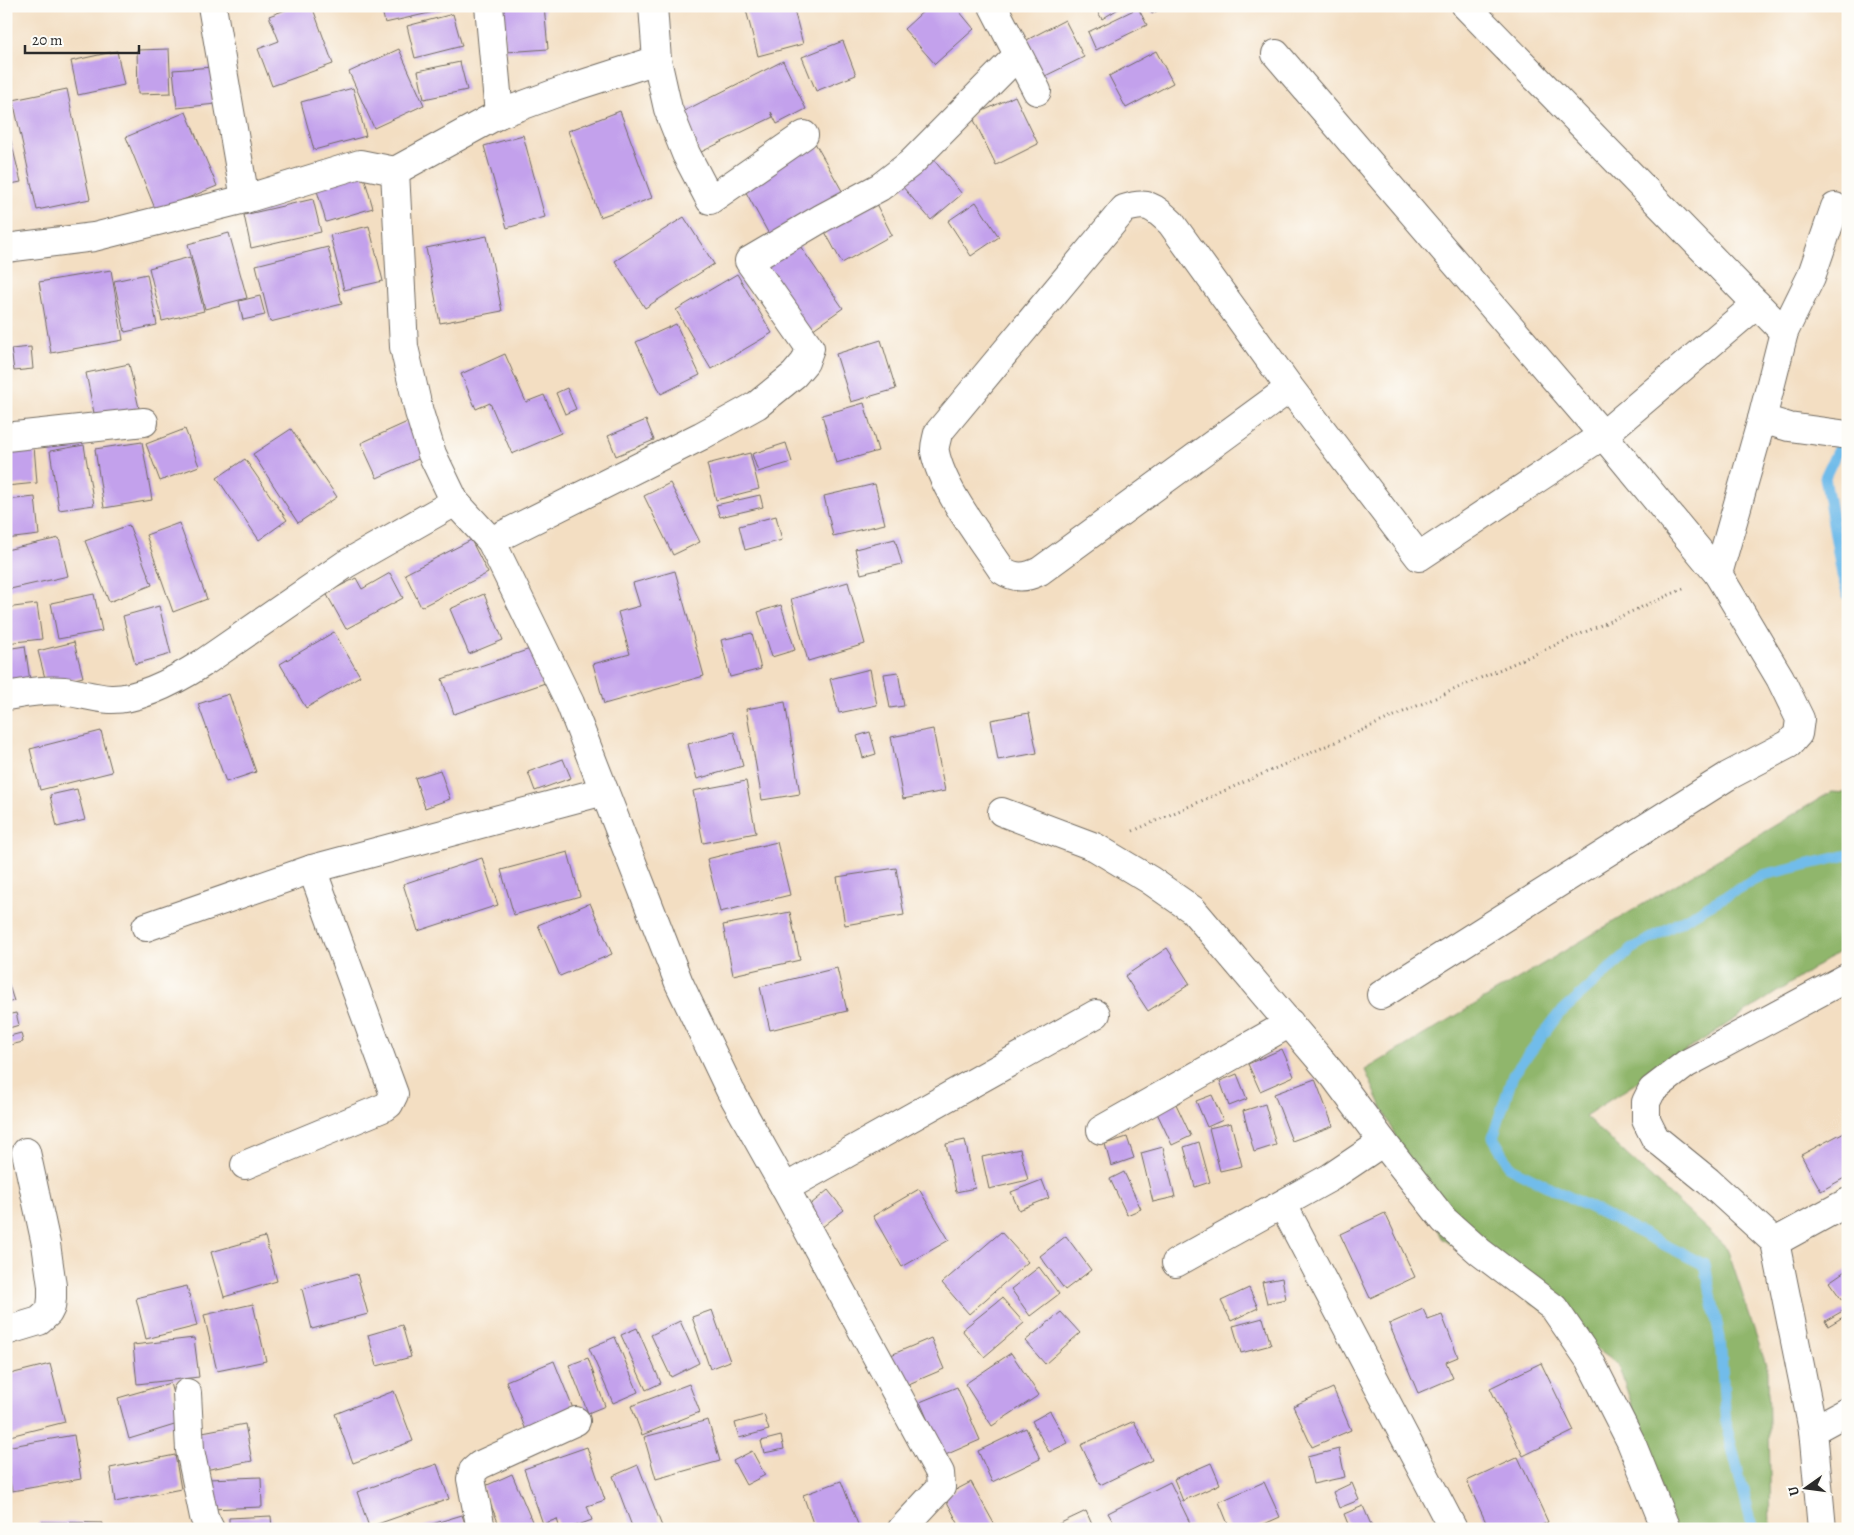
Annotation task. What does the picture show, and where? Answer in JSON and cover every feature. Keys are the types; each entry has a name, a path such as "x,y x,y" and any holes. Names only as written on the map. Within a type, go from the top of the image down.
{"street":[{"path":"212,6 245,199"},
{"path":"489,6 499,114"},
{"path":"653,6 657,60 668,109 686,154 710,200 804,135"},
{"path":"993,6 1037,91"},
{"path":"1466,6 1784,332"},
{"path":"1276,54 1603,435 1718,574 1780,678 1800,719 1798,734 1788,744 1728,776 1380,995"},
{"path":"491,541 701,436 757,405 794,375 805,362 810,348 749,261 880,186 911,163 1018,55"},
{"path":"6,248 94,237 245,199 360,164 395,171 499,114 567,89 657,60"},
{"path":"395,171 404,347 419,412 432,454 455,502 491,541 570,703 679,983 730,1090 940,1473 941,1487 902,1529"},
{"path":"1290,388 1040,571 1029,576 1009,575 1002,570 945,481 935,450 938,433 1124,209 1136,205 1147,205 1158,211 1170,223 1290,388 1419,557 1603,435 1757,304"},
{"path":"1718,574 1762,419 1784,332 1811,277 1835,207"},
{"path":"1762,419 1789,426 1848,435"},
{"path":"6,436 144,422"},
{"path":"6,696 53,691 111,699 130,697 154,688 184,675 346,564 455,502"},
{"path":"146,927 312,870 604,791"},
{"path":"1002,812 1095,847 1150,880 1193,910 1334,1076 1444,1220 1480,1252 1554,1308 1589,1359 1619,1417 1666,1529"},
{"path":"245,1165 385,1107 390,1104 394,1094 312,870"},
{"path":"1822,1529 1813,1430 1775,1242 1708,1181 1655,1138 1646,1120 1646,1102 1652,1090 1686,1064 1848,977"},
{"path":"785,1188 1096,1014"},
{"path":"1101,1130 1290,1023"},
{"path":"1176,1263 1331,1177 1383,1142"},
{"path":"6,1331 44,1318 48,1313 52,1298 48,1253 26,1152"},
{"path":"1775,1242 1848,1202"},
{"path":"1283,1205 1453,1529"},
{"path":"187,1392 190,1450 204,1517 210,1529"},
{"path":"1813,1430 1848,1410"},
{"path":"481,1529 471,1479 472,1470 576,1421"}],"path":[{"path":"1095,847 1718,574"}],"green space":[{"path":"1831,792 1848,793 1848,946 1585,1116 1727,1248 1768,1371 1771,1529 1675,1529 1618,1365 1442,1238 1365,1070"}],"building":[{"path":"296,6 312,6 333,64 272,86 258,49 279,41 269,16"},
{"path":"381,6 456,6 456,7 385,23"},
{"path":"502,6 544,6 548,49 506,52"},
{"path":"745,6 793,6 803,44 758,56"},
{"path":"929,6 955,6 974,29 935,64 904,29"},
{"path":"1094,6 1123,6 1102,19"},
{"path":"1148,6 1165,6 1152,14"},
{"path":"1138,8 1147,25 1096,50 1088,32"},
{"path":"453,14 462,46 415,58 407,26"},
{"path":"1065,20 1084,57 1039,79 1021,43"},
{"path":"843,41 856,75 816,91 802,57"},
{"path":"169,49 171,93 138,94 137,50"},
{"path":"399,49 424,105 374,128 349,72"},
{"path":"117,51 124,85 78,95 71,61"},
{"path":"1156,51 1173,83 1126,108 1109,76"},
{"path":"783,61 806,109 777,124 771,112 773,117 699,153 680,113"},
{"path":"460,62 467,90 424,99 418,71"},
{"path":"213,67 216,104 177,108 173,70"},
{"path":"353,88 366,136 314,150 301,102"},
{"path":"67,89 90,199 37,210 13,100"},
{"path":"1015,96 1038,144 996,165 972,116"},
{"path":"620,111 652,198 600,217 568,131"},
{"path":"186,112 217,186 156,211 126,137"},
{"path":"6,121 21,182 6,185"},
{"path":"523,135 545,217 507,228 484,146"},
{"path":"815,143 845,196 771,238 742,185"},
{"path":"933,159 962,194 931,220 902,186"},
{"path":"363,173 373,208 326,222 316,187"},
{"path":"313,199 321,232 251,248 244,215"},
{"path":"875,202 892,235 842,263 824,230"},
{"path":"976,202 999,237 971,256 948,221"},
{"path":"684,217 714,264 645,308 615,261"},
{"path":"369,226 383,281 344,290 330,235"},
{"path":"229,233 247,298 205,309 188,244"},
{"path":"487,236 502,311 440,323 426,248"},
{"path":"798,243 843,308 809,332 764,267"},
{"path":"328,247 342,304 270,322 256,265"},
{"path":"190,257 204,311 162,321 149,268"},
{"path":"111,270 123,340 51,353 39,282"},
{"path":"147,274 157,325 125,332 114,281"},
{"path":"737,274 772,333 711,369 676,310"},
{"path":"260,296 265,315 243,320 239,301"},
{"path":"676,324 700,375 661,394 636,342"},
{"path":"881,340 896,389 851,402 836,354"},
{"path":"31,347 33,369 14,371 11,349"},
{"path":"505,354 526,402 544,395 561,433 512,454 490,403 476,409 461,374"},
{"path":"129,364 139,408 95,418 86,373"},
{"path":"567,388 576,409 565,414 556,393"},
{"path":"864,403 878,451 836,463 822,415"},
{"path":"414,419 429,454 377,478 361,443"},
{"path":"646,420 654,440 616,456 608,436"},
{"path":"185,429 199,466 160,481 146,444"},
{"path":"291,429 337,497 298,523 253,454"},
{"path":"142,442 152,500 104,508 95,449"},
{"path":"786,443 792,462 758,472 752,454"},
{"path":"84,445 94,505 59,510 50,451"},
{"path":"34,446 37,483 6,486 6,449"},
{"path":"750,453 759,489 716,500 707,464"},
{"path":"245,459 287,520 259,540 217,478"},
{"path":"670,483 700,542 673,555 644,496"},
{"path":"875,484 885,524 833,536 824,496"},
{"path":"760,495 763,507 720,517 716,505"},
{"path":"35,497 39,535 6,539 6,500"},
{"path":"776,516 782,540 745,550 739,526"},
{"path":"179,523 207,599 173,612 146,535"},
{"path":"129,525 152,585 109,602 85,541"},
{"path":"59,538 68,576 6,590 6,550"},
{"path":"895,539 902,564 861,574 855,549"},
{"path":"471,540 488,573 421,607 405,574"},
{"path":"675,571 704,676 604,704 593,664 630,654 618,612 640,606 633,583"},
{"path":"390,573 403,598 346,629 326,593 356,578 362,589"},
{"path":"848,582 865,644 808,661 791,599"},
{"path":"94,594 102,631 58,639 51,603"},
{"path":"484,594 503,640 469,654 450,609"},
{"path":"37,604 42,639 6,643 6,608"},
{"path":"781,605 795,650 772,657 758,612"},
{"path":"159,606 171,654 135,664 123,616"},
{"path":"334,632 360,676 306,708 280,664"},
{"path":"752,633 761,669 730,677 721,640"},
{"path":"74,642 83,677 47,686 38,651"},
{"path":"25,646 30,681 6,684 6,649"},
{"path":"539,646 551,681 454,714 442,679"},
{"path":"870,669 877,705 839,713 830,679"},
{"path":"898,672 904,706 890,708 884,674"},
{"path":"229,694 256,772 226,782 198,704"},
{"path":"785,702 800,794 762,800 746,709"},
{"path":"1029,713 1037,753 998,760 991,720"},
{"path":"933,729 945,791 903,799 891,737"},
{"path":"101,731 112,772 40,790 30,749"},
{"path":"734,732 743,766 697,779 688,744"},
{"path":"870,732 876,754 863,758 857,736"},
{"path":"563,759 571,778 535,791 528,772"},
{"path":"440,770 450,799 425,808 415,778"},
{"path":"746,781 756,833 703,843 693,791"},
{"path":"77,789 85,820 57,827 50,795"},
{"path":"777,842 790,895 720,912 707,859"},
{"path":"568,852 580,896 514,915 501,870"},
{"path":"482,858 498,905 418,931 403,884"},
{"path":"896,868 904,915 845,925 837,877"},
{"path":"590,903 612,954 560,976 538,925"},
{"path":"790,912 800,960 733,975 723,925"},
{"path":"1167,948 1190,984 1148,1011 1125,976"},
{"path":"837,968 847,1011 770,1030 760,987"},
{"path":"6,976 14,1001 6,1003"},
{"path":"16,1013 19,1025 6,1029 6,1015"},
{"path":"21,1033 23,1042 6,1046 6,1037"},
{"path":"1282,1049 1294,1076 1260,1091 1248,1064"},
{"path":"1237,1074 1247,1099 1229,1106 1220,1081"},
{"path":"1315,1079 1333,1126 1292,1141 1274,1094"},
{"path":"1212,1095 1223,1120 1207,1127 1196,1101"},
{"path":"1175,1102 1191,1136 1172,1145 1156,1111"},
{"path":"1265,1104 1276,1145 1254,1152 1243,1111"},
{"path":"1231,1123 1242,1166 1220,1171 1209,1128"},
{"path":"1848,1130 1848,1176 1821,1191 1801,1155"},
{"path":"1127,1137 1134,1158 1111,1166 1105,1144"},
{"path":"965,1140 975,1188 956,1192 946,1144"},
{"path":"1199,1142 1210,1182 1195,1187 1184,1147"},
{"path":"1163,1147 1175,1197 1153,1202 1141,1153"},
{"path":"1020,1149 1028,1180 989,1189 982,1157"},
{"path":"1124,1172 1141,1209 1127,1215 1110,1179"},
{"path":"1042,1180 1049,1198 1019,1210 1011,1192"},
{"path":"919,1189 949,1240 902,1267 873,1216"},
{"path":"828,1190 844,1210 821,1228 805,1209"},
{"path":"1385,1213 1415,1277 1370,1298 1340,1234"},
{"path":"1001,1232 1028,1262 969,1314 942,1283"},
{"path":"1066,1236 1091,1270 1065,1290 1040,1256"},
{"path":"265,1237 277,1281 224,1297 211,1252"},
{"path":"1039,1267 1059,1294 1030,1316 1011,1289"},
{"path":"1848,1269 1848,1296 1842,1300 1829,1282"},
{"path":"357,1274 368,1314 312,1329 302,1289"},
{"path":"1282,1278 1286,1299 1267,1303 1262,1282"},
{"path":"187,1286 197,1326 146,1339 136,1298"},
{"path":"1249,1288 1258,1308 1231,1321 1221,1301"},
{"path":"1002,1298 1024,1323 984,1357 962,1330"},
{"path":"253,1304 266,1361 217,1371 204,1315"},
{"path":"1848,1308 1848,1314 1828,1326 1825,1321"},
{"path":"1423,1309 1428,1320 1442,1315 1458,1357 1446,1362 1453,1378 1418,1393 1389,1324"},
{"path":"712,1310 730,1361 710,1369 692,1317"},
{"path":"1061,1312 1080,1333 1045,1364 1025,1341"},
{"path":"1263,1318 1271,1345 1241,1353 1233,1326"},
{"path":"680,1321 699,1363 671,1377 651,1335"},
{"path":"402,1325 411,1357 377,1366 368,1335"},
{"path":"637,1328 661,1383 646,1390 621,1335"},
{"path":"615,1337 638,1392 613,1403 589,1348"},
{"path":"194,1338 199,1377 137,1384 133,1345"},
{"path":"931,1338 944,1369 904,1386 891,1355"},
{"path":"1011,1353 1039,1395 992,1426 965,1384"},
{"path":"588,1358 605,1406 588,1413 569,1365"},
{"path":"554,1361 576,1416 528,1435 506,1381"},
{"path":"1541,1363 1574,1431 1523,1456 1490,1388"},
{"path":"50,1364 65,1422 6,1437 6,1375"},
{"path":"170,1383 181,1423 129,1439 118,1398"},
{"path":"689,1384 700,1412 642,1435 631,1406"},
{"path":"957,1387 980,1440 943,1456 920,1402"},
{"path":"1333,1388 1351,1430 1312,1447 1293,1406"},
{"path":"394,1391 413,1441 353,1463 335,1414"},
{"path":"1050,1411 1068,1443 1049,1452 1032,1421"},
{"path":"764,1415 769,1430 739,1438 735,1423"},
{"path":"708,1420 720,1461 656,1479 644,1437"},
{"path":"1134,1421 1152,1460 1100,1485 1081,1445"},
{"path":"245,1424 252,1461 205,1470 197,1433"},
{"path":"1026,1428 1040,1459 992,1482 978,1451"},
{"path":"74,1435 81,1479 12,1491 6,1460 6,1447"},
{"path":"781,1436 784,1449 764,1453 761,1441"},
{"path":"587,1447 605,1500 587,1506 592,1520 567,1529 560,1529 557,1519 543,1524 524,1469"},
{"path":"1339,1449 1345,1477 1313,1484 1307,1457"},
{"path":"752,1451 765,1475 746,1485 733,1461"},
{"path":"175,1455 181,1489 115,1502 110,1468"},
{"path":"1518,1457 1548,1522 1534,1529 1489,1529 1467,1481"},
{"path":"1211,1463 1220,1484 1183,1501 1174,1479"},
{"path":"437,1464 449,1499 369,1527 357,1492"},
{"path":"638,1465 663,1529 633,1529 613,1476"},
{"path":"512,1474 534,1526 527,1529 501,1529 483,1487"},
{"path":"261,1477 262,1507 209,1509 208,1479"},
{"path":"841,1481 859,1527 853,1529 815,1529 803,1495"},
{"path":"971,1482 997,1529 961,1529 944,1496"},
{"path":"1170,1482 1191,1525 1183,1529 1117,1529 1108,1513"},
{"path":"1264,1482 1280,1517 1253,1529 1230,1529 1219,1502"},
{"path":"1352,1483 1359,1500 1339,1508 1333,1492"},
{"path":"1363,1506 1372,1527 1368,1529 1350,1529 1344,1514"},
{"path":"1086,1511 1094,1529 1048,1529"},
{"path":"462,1515 467,1529 419,1529 419,1528"},
{"path":"271,1516 272,1529 229,1529 229,1518"},
{"path":"39,1522 102,1523 102,1529 39,1529"}],"waterway":[{"path":"1845,434 1825,477 1842,575 1848,595"},
{"path":"1753,1529 1726,1425 1720,1338 1705,1265 1511,1168 1493,1137 1513,1075 1558,1015 1632,949 1763,875 1848,855"}]}
